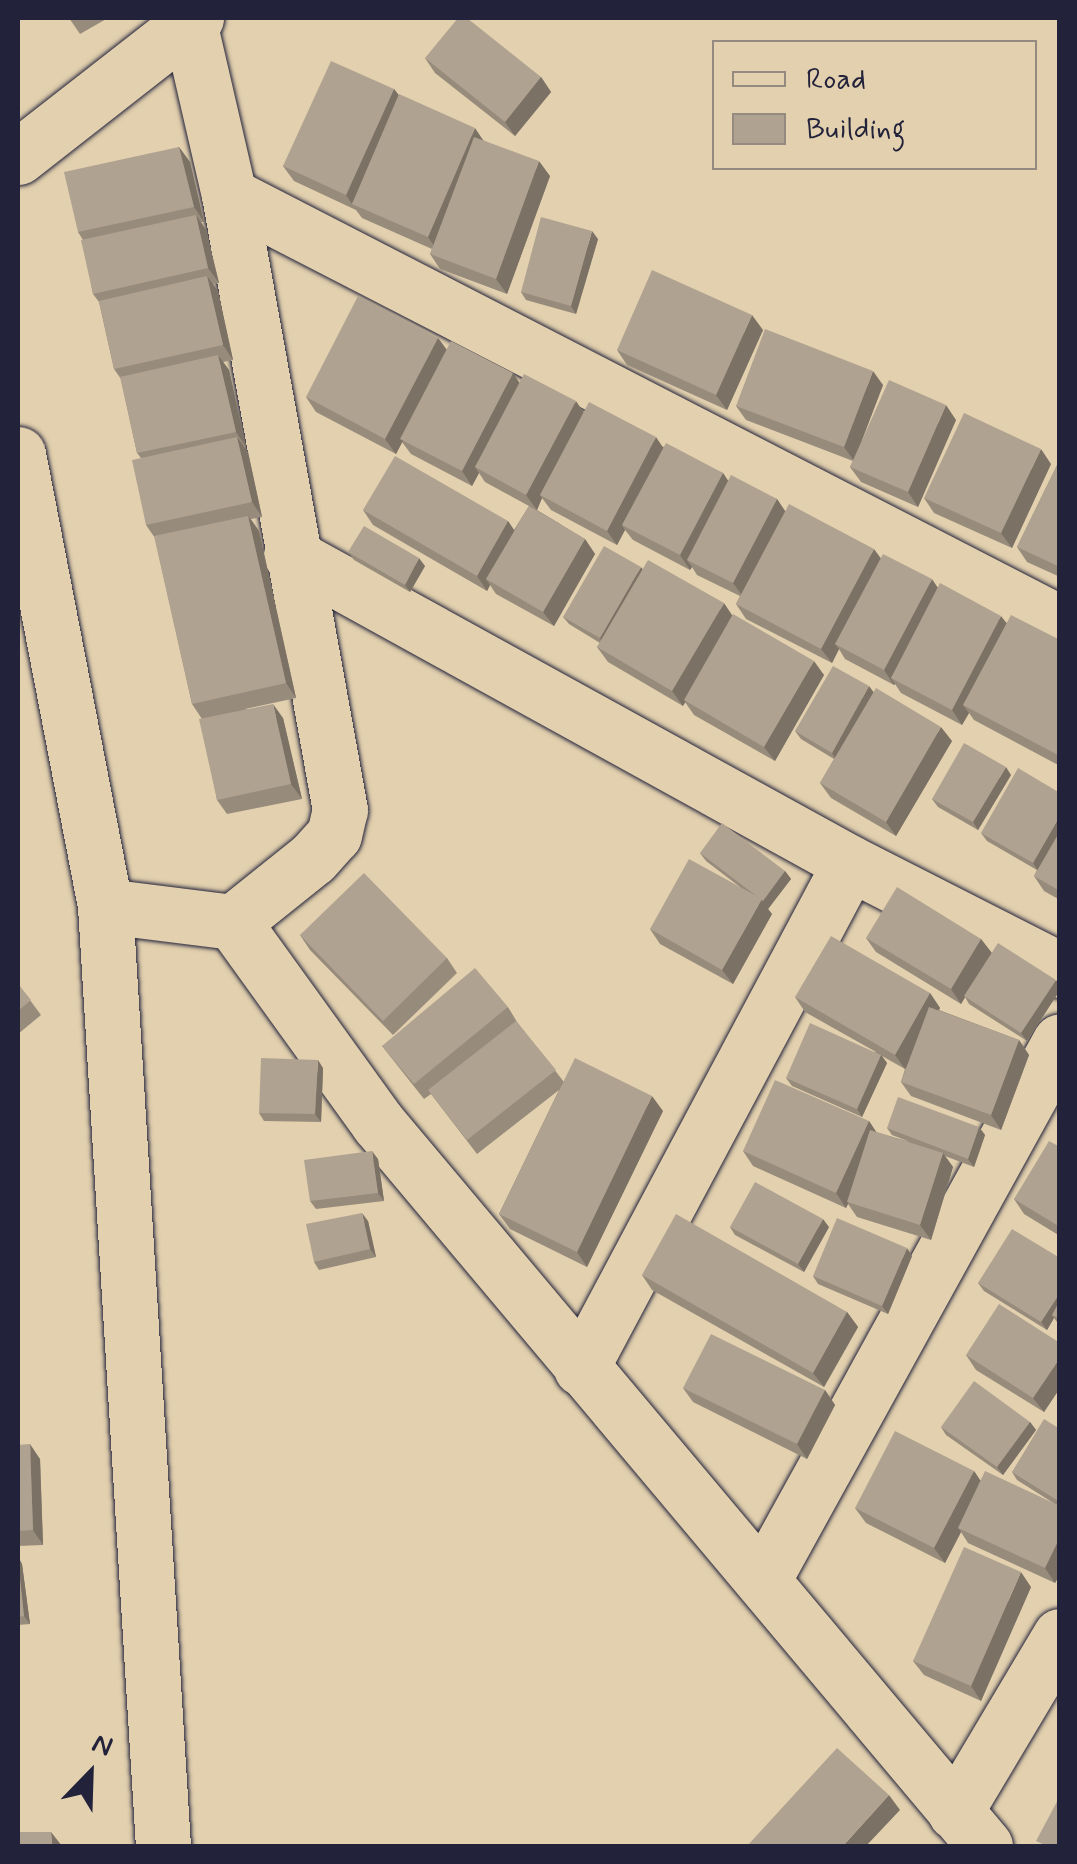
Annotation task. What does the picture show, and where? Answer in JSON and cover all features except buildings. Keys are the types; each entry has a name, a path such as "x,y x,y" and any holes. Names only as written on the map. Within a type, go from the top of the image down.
{"street":[{"path":"18,157 193,20 229,195 290,555 340,810 334,835 313,858 233,922 105,906"},
{"path":"229,195 1060,623"},
{"path":"18,454 105,906 163,1846"},
{"path":"290,555 850,862 1060,970"},
{"path":"581,1368 850,862"},
{"path":"233,922 378,1123 970,1829 1060,1636"},
{"path":"763,1580 1060,1042"}]}
